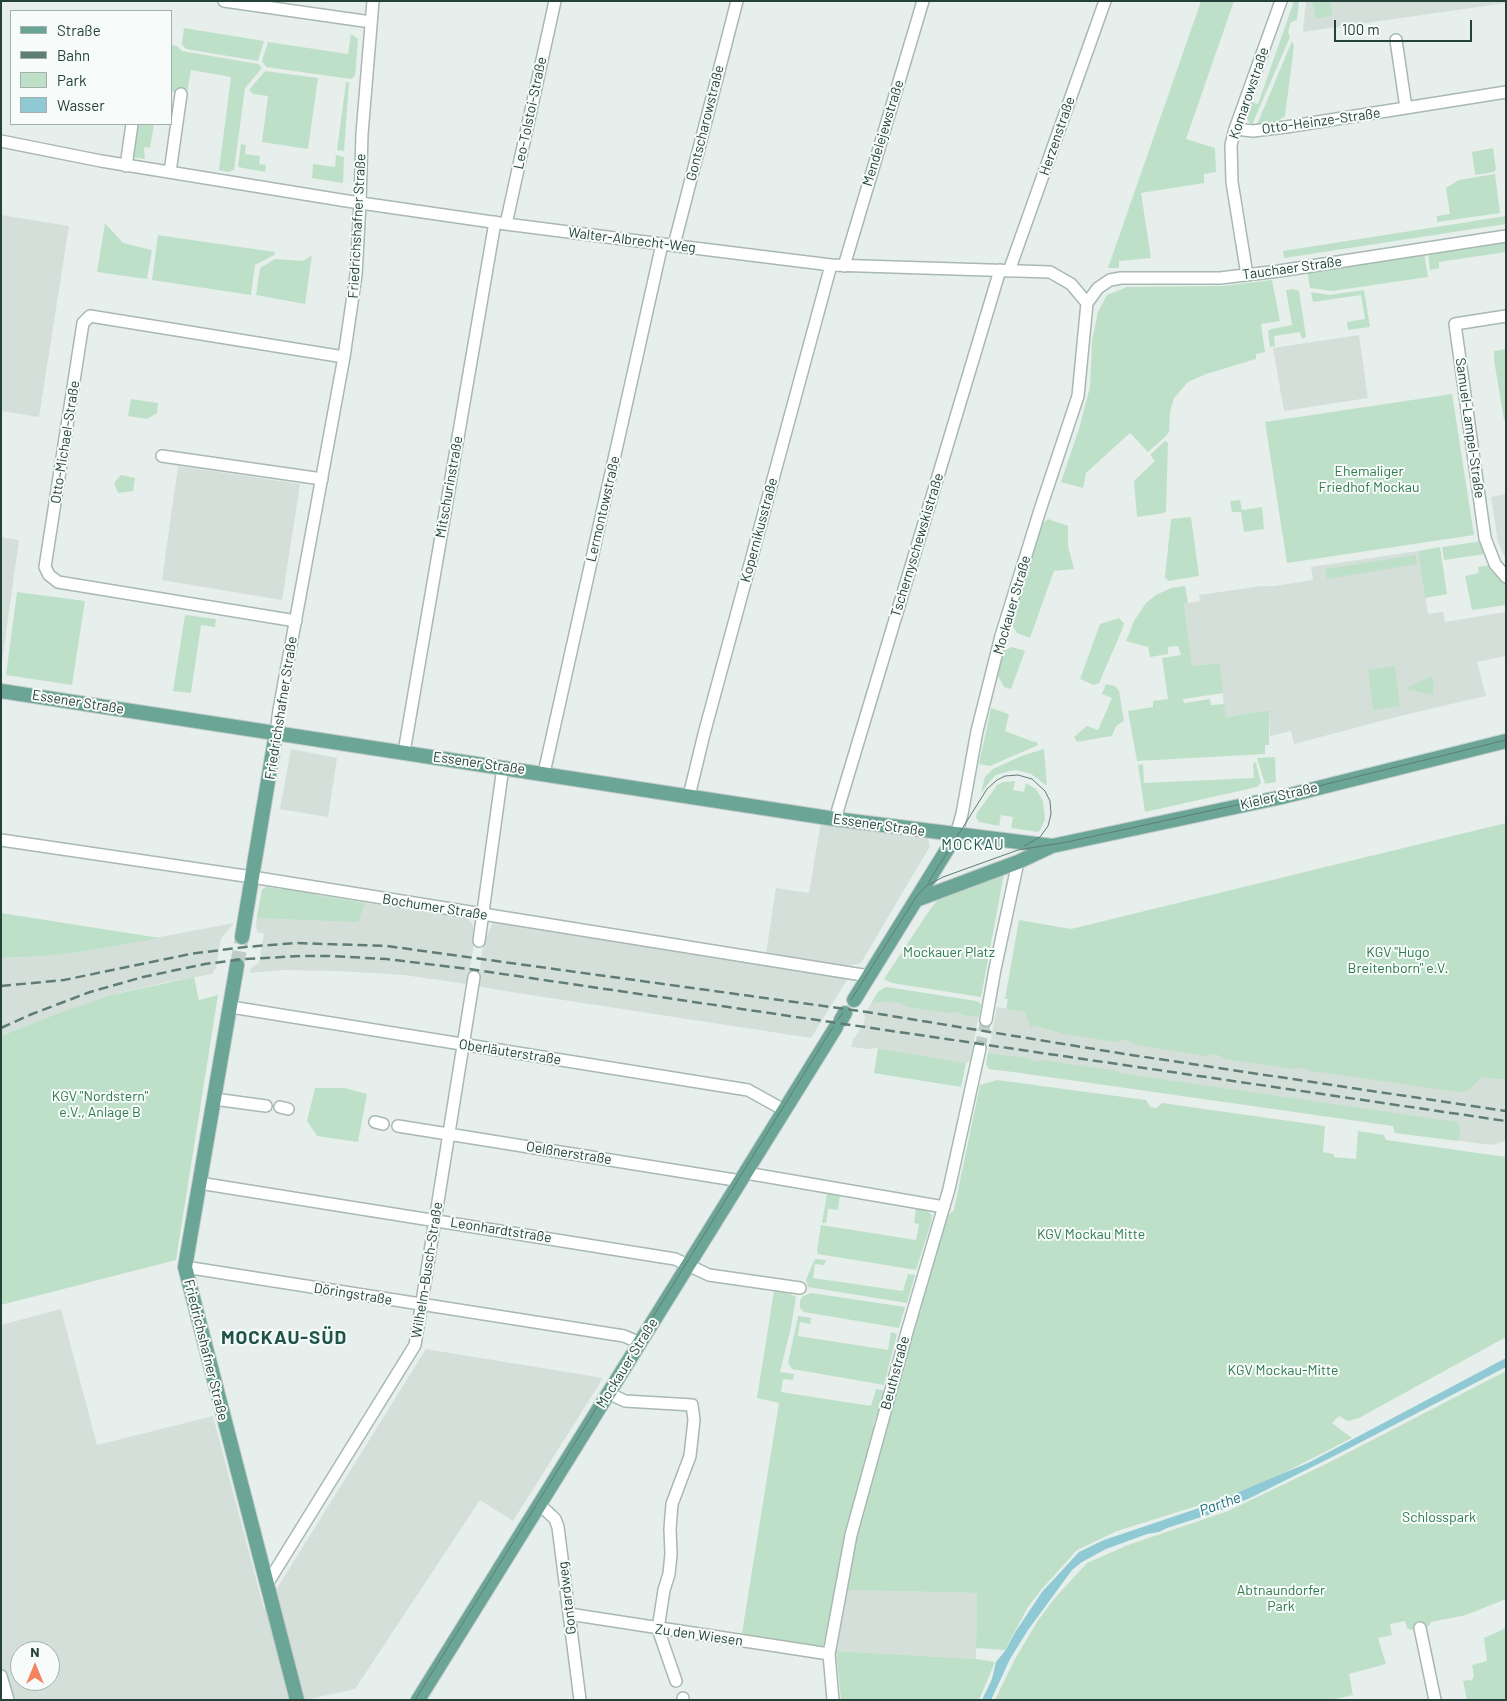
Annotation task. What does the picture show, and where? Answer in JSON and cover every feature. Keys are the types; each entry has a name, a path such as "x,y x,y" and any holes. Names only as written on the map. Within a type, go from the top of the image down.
{"main road":[{"name":"Essener Straße","path":"1,691 835,819 956,835"},
{"name":"Friedrichshafner Straße","path":"242,937 276,733"},
{"name":"Kieler Straße","path":"919,898 1018,862 1052,846 1282,796 1506,741"},
{"name":"Kieler Straße","path":"956,835 1052,846"},
{"name":"Mockauer Straße","path":"854,1000 919,898 956,835"},
{"name":"Friedrichshafner Straße","path":"237,965 185,1267 297,1700"},
{"name":"Mockauer Straße","path":"418,1700 840,1020"}],"street":[{"path":"224,1 371,22"},
{"name":"Friedrichshafner Straße","path":"276,733 344,357 356,275 362,134 373,1"},
{"name":"Leo-Tolstoi-Straße","path":"500,223 555,1"},
{"name":"Gontscharowstraße","path":"674,245 737,1"},
{"name":"Mendelejewstraße","path":"844,266 923,1"},
{"name":"Herzenstraße","path":"1004,270 1105,1"},
{"name":"Komarowstraße","path":"1247,275 1232,182 1231,145 1280,1"},
{"path":"1396,40 1406,108"},
{"name":"Otto-Heinze-Straße","path":"1235,129 1253,131 1278,128 1506,92"},
{"path":"170,172 181,94"},
{"path":"126,166 132,125"},
{"name":"Walter-Albrecht-Weg","path":"1,141 126,166 360,203 662,244 844,266 1050,272 1071,284 1087,303"},
{"name":"Mitschurinstraße","path":"404,752 500,223"},
{"name":"Tauchaer Straße","path":"1087,303 1098,288 1110,280 1120,278 1220,278 1506,236"},
{"name":"Lermontowstraße","path":"544,773 662,244"},
{"name":"Kopernikusstraße","path":"689,796 706,726 831,265"},
{"name":"Tschernyschewskistraße","path":"835,819 1004,270"},
{"name":"Mockauer Straße","path":"956,835 1001,636 1078,396 1087,303"},
{"name":"Otto-Michael-Straße","path":"296,621 58,582 49,575 46,566 83,323 90,316 344,357"},
{"name":"Samuel-Lampel-Straße","path":"1506,316 1455,324 1485,538 1495,564 1506,577"},
{"path":"162,456 322,479"},
{"path":"479,941 504,767"},
{"name":"Bochumer Straße","path":"1,840 252,877 869,976"},
{"path":"986,1020 995,968 1018,862"},
{"name":"Wilhelm-Busch-Straße","path":"267,1584 414,1345 474,977"},
{"name":"Oberläuterstraße","path":"231,1007 748,1090 784,1110"},
{"name":"Beuthstraße","path":"833,1700 829,1654 851,1535 906,1332 944,1207 980,1048"},
{"path":"214,1100 266,1106"},
{"name":"Oelßnerstraße","path":"398,1126 944,1207"},
{"name":"Leonhardtstraße","path":"199,1183 435,1219 675,1259 709,1275 800,1288"},
{"name":"Döringstraße","path":"185,1267 624,1336 640,1342"},
{"path":"608,1393 625,1401 692,1405 694,1420 690,1456 672,1504 669,1574 664,1590 658,1629 676,1681"},
{"name":"Gontardweg","path":"540,1504 555,1519 558,1527 580,1700"},
{"name":"Zu den Wiesen","path":"569,1614 829,1654"},
{"path":"1420,1628 1435,1700"},
{"path":"1,1676 8,1700"}],"shaded area":[{"path":"1306,1 1506,1 1506,3 1303,32"},
{"path":"1,215 69,226 39,417 1,411"},
{"path":"1359,335 1368,398 1284,411 1273,348"},
{"path":"178,466 300,484 282,600 162,580"},
{"path":"1506,494 1506,560 1498,542 1491,497"},
{"path":"1,537 19,540 1,669"},
{"path":"1418,551 1428,614 1443,612 1445,622 1506,612 1506,656 1477,662 1486,696 1294,744 1291,731 1270,736 1269,710 1225,717 1220,663 1192,666 1184,604 1200,601 1199,595 1313,580 1311,567"},
{"path":"291,749 337,758 328,817 280,809"},
{"path":"821,821 928,838 930,846 861,963 848,966 766,954 776,888 809,893"},
{"path":"266,887 468,918 473,925 474,944 467,984 404,975 338,971 283,970 250,973 251,968 259,963 264,934 257,932 256,922 262,890"},
{"path":"493,922 844,976 847,980 811,1038 498,990 478,986 483,945"},
{"path":"234,923 221,939 216,968 212,974 111,995 1,1036 1,958 49,956 80,952"},
{"path":"886,987 976,1001 981,1004 970,1061 966,1063 878,1048 851,1047 853,1040 864,1024 864,1015 878,992"},
{"path":"997,1007 1506,1080 1506,1141 1492,1145 1395,1133 1393,1126 989,1069 986,1064"},
{"path":"61,1309 97,1445 213,1416 264,1609 426,1349 603,1378 513,1521 480,1500 355,1689 305,1700 1,1700 1,1325"},
{"path":"845,1590 977,1593 976,1659 836,1651"}],"green space":[{"path":"1201,1 1234,1 1186,139 1215,148 1216,172 1204,174 1204,183 1141,193 1151,258 1119,261 1119,268 1108,268"},
{"path":"1294,1 1299,1 1297,20 1291,22 1288,32 1290,37 1252,125 1247,118 1247,114 1252,102 1258,104"},
{"path":"1312,1 1330,1 1333,15 1316,19"},
{"path":"184,28 264,41 258,61 186,49 182,44"},
{"path":"351,34 358,39 355,76 351,79 266,67 262,61 268,42 348,54"},
{"path":"1292,41 1294,46 1285,116 1270,126 1256,127"},
{"path":"172,45 177,46 182,51 258,64 262,68 245,88 234,170 228,172 219,170 231,77 191,70 187,93 172,91"},
{"path":"265,71 318,78 308,149 262,142 268,96 253,94 249,90"},
{"path":"346,82 349,82 344,151 337,150"},
{"path":"135,125 154,125 150,148 144,147 145,159 129,157"},
{"path":"241,144 246,145 245,154 260,156 259,164 266,165 265,172 238,167"},
{"path":"1493,148 1496,169 1494,172 1475,175 1472,152"},
{"path":"336,155 344,157 343,183 312,178 313,164 335,167"},
{"path":"1495,174 1500,213 1437,222 1437,216 1450,214 1446,188 1459,180"},
{"path":"1506,216 1506,224 1284,258 1283,251"},
{"path":"105,223 123,243 152,250 147,279 97,272"},
{"path":"158,235 275,252 274,255 255,265 251,295 152,280"},
{"path":"1506,240 1506,252 1439,262 1439,268 1430,270 1428,252"},
{"path":"1424,253 1428,277 1332,291 1310,288 1307,270"},
{"path":"312,255 305,304 256,295 260,268 275,259 303,261"},
{"path":"1272,280 1280,321 1261,324 1265,352 1256,354 1256,359 1206,374 1188,382 1174,398 1170,412 1169,432 1148,452 1130,433 1086,473 1083,488 1061,482 1079,429 1090,387 1092,341 1098,312 1107,295 1127,287 1223,286"},
{"path":"1293,289 1299,291 1306,337 1302,339 1300,332 1274,336 1275,346 1270,347 1268,331 1292,325 1286,290"},
{"path":"1364,290 1370,327 1348,330 1347,322 1365,319 1361,295 1313,302 1311,292 1329,295"},
{"path":"1506,349 1506,421 1504,420 1494,351"},
{"name":"Ehemaliger Friedhof Mockau","path":"1452,394 1474,535 1287,563 1265,422"},
{"path":"131,399 158,403 157,413 147,419 128,416"},
{"path":"1165,441 1168,443 1166,511 1164,513 1137,517 1134,481 1155,461 1150,455"},
{"path":"121,475 135,478 133,491 118,493 114,483"},
{"path":"1240,500 1242,510 1262,507 1264,529 1244,532 1241,512 1232,512 1230,501"},
{"path":"1191,517 1199,576 1168,581 1165,577 1171,519"},
{"path":"1048,519 1068,526 1068,546 1074,569 1054,571 1030,638 1017,633 1010,622 1039,526"},
{"path":"1482,541 1485,554 1444,560 1442,547"},
{"path":"1440,547 1447,594 1425,598 1418,551"},
{"path":"1416,555 1417,564 1327,579 1325,569"},
{"path":"1489,565 1506,586 1506,605 1472,610 1465,576 1479,573 1478,567"},
{"path":"1185,586 1188,603 1184,604 1192,666 1220,663 1223,693 1183,699 1184,703 1210,699 1211,705 1224,704 1226,717 1269,710 1269,745 1265,745 1265,754 1137,761 1128,711 1153,707 1153,701 1168,699 1162,658 1181,655 1178,646 1168,647 1168,654 1150,657 1148,647 1126,641 1134,621 1146,603 1156,595 1171,588"},
{"path":"17,592 85,601 72,685 6,675"},
{"path":"185,615 216,619 215,627 201,625 191,693 173,691"},
{"path":"1119,618 1124,623 1122,630 1099,683 1094,685 1080,679 1100,624"},
{"path":"1012,647 1025,651 1011,689 1004,687 998,676 1004,651"},
{"path":"1395,666 1400,706 1373,710 1368,670"},
{"path":"1431,676 1434,685 1433,695 1406,689 1406,688"},
{"path":"1106,684 1115,686 1119,691 1124,721 1116,726 1112,736 1077,742 1074,737 1087,726 1098,730 1112,698 1102,694"},
{"path":"991,708 1009,714 1005,731 1034,742 1036,741 1038,745 990,766 979,764"},
{"path":"1044,749 1047,786 1031,774 1017,770 996,775 981,793 985,777 993,769 1024,755"},
{"path":"1275,757 1276,782 1265,784 1257,758"},
{"path":"1256,762 1261,783 1257,787 1145,812 1138,765 1143,764 1144,783 1254,778 1253,764"},
{"path":"1015,781 1013,790 1024,792 1026,783 1036,789 1043,801 1045,819 1038,832 1011,828 1013,817 1001,815 999,826 979,822 976,817 997,785 1003,782"},
{"name":"KGV \"Hugo Breitenborn\" e.V.","path":"1506,823 1506,1080 1482,1077 1467,1091 1457,1092 1313,1072 1301,1068 1294,1069 1225,1059 1212,1054 1205,1056 1136,1045 1130,1041 1116,1042 1064,1034 1036,1026 1030,1027 1025,1012 1006,1009 1008,999 1005,999 1019,920 1071,929"},
{"name":"Mockauer Platz","path":"1004,874 981,997 892,983 884,979 938,900"},
{"path":"266,887 365,903 358,922 257,918 262,890"},
{"path":"1,913 160,938 49,956 1,958"},
{"name":"KGV \"Nordstern\" e.V., Anlage B","path":"194,977 199,1000 218,995 176,1260 1,1305 1,1036 111,995"},
{"path":"886,987 976,1001 981,1004 979,1017 955,1012 947,1013 907,1007 901,1003 872,1002 878,992"},
{"path":"878,1048 966,1063 961,1087 874,1073"},
{"path":"988,1053 1026,1058 1038,1062 1042,1060 1457,1122 1460,1127 1459,1141 1395,1133 1393,1126 989,1069 986,1064"},
{"path":"997,1080 1146,1100 1150,1107 1156,1108 1162,1103 1325,1126 1323,1152 1334,1154 1334,1157 1356,1159 1358,1131 1384,1135 1386,1140 1506,1157 1506,1337 1359,1418 1348,1421 1339,1416 1332,1423 1352,1438 1270,1480 1219,1499 1117,1531 1077,1550 1028,1607 1005,1650 976,1648 977,1593 845,1590 885,1427 917,1313 921,1311 922,1304 920,1301 948,1216 954,1210 980,1085"},
{"path":"315,1088 345,1088 367,1094 358,1142 317,1136 307,1121"},
{"path":"827,1194 840,1195 838,1210 828,1209 826,1223 822,1223"},
{"path":"916,1208 927,1210 932,1215 916,1270 818,1254 821,1225 916,1240 919,1224 914,1223"},
{"path":"816,1259 826,1260 824,1265 815,1264 813,1278 903,1291 908,1274 915,1275 907,1303 808,1287 806,1280"},
{"path":"774,1291 796,1297 780,1372 794,1374 793,1380 783,1379 781,1392 871,1406 876,1389 883,1390 885,1394 873,1425 876,1426 846,1535 823,1648 743,1636 742,1633 779,1403 757,1398"},
{"path":"811,1293 905,1307 899,1328 804,1312 800,1308 800,1301 803,1296"},
{"path":"798,1316 811,1318 810,1324 800,1322 798,1336 888,1350 891,1332 897,1334 884,1385 792,1369 788,1363"},
{"name":"Abtnaundorfer Park","path":"1506,1371 1506,1599 1466,1615 1431,1622 1429,1626 1410,1630 1407,1628 1405,1621 1390,1624 1392,1635 1378,1638 1386,1664 1349,1674 1353,1695 1330,1700 995,1700 1015,1659 1039,1619 1054,1599 1087,1563 1128,1545 1228,1511 1328,1463"},
{"path":"1506,1628 1506,1700 1467,1700 1463,1681 1471,1681 1474,1676 1472,1665 1487,1661 1484,1638"},
{"path":"836,1651 976,1659 995,1662 979,1700 841,1700"}],"water":[{"name":"Parthe","path":"1506,1358 1506,1367 1250,1498 1233,1505 1227,1505 1224,1509 1211,1514 1106,1549 1082,1562 1072,1570 1028,1630 1010,1659 991,1700 982,1700 992,1679 996,1662 1005,1651 1016,1631 1042,1592 1079,1552 1104,1540 1205,1506 1308,1463"}],"tunnel":[{"path":"237,965 242,937"},
{"path":"980,1048 986,1020"}],"tram line":[{"path":"851,1000 916,897 926,886 943,877 1018,850 1067,842 1282,795 1506,740"},
{"path":"928,883 987,789 1005,776 1018,775 1032,779 1045,791 1050,801 1051,814 1048,826 1040,837 1024,846"},
{"path":"838,1019 843,1013"},
{"path":"415,1700 833,1027"}],"railway":[{"path":"1,986 64,980 190,954 245,947 295,943 387,946 867,1012 1125,1054 1506,1111"},
{"path":"1,1028 90,992 143,977 205,964 245,959 301,956 386,959 469,969 1506,1121"}],"district":[{"name":"MOCKAU","path":"973,845"},
{"name":"MOCKAU-SÜD","path":"284,1338"}],"park label":[{"name":"KGV Mockau Mitte","path":"1091,1234"},
{"name":"KGV Mockau-Mitte","path":"1283,1370"},
{"name":"Schlosspark","path":"1439,1517"}]}
